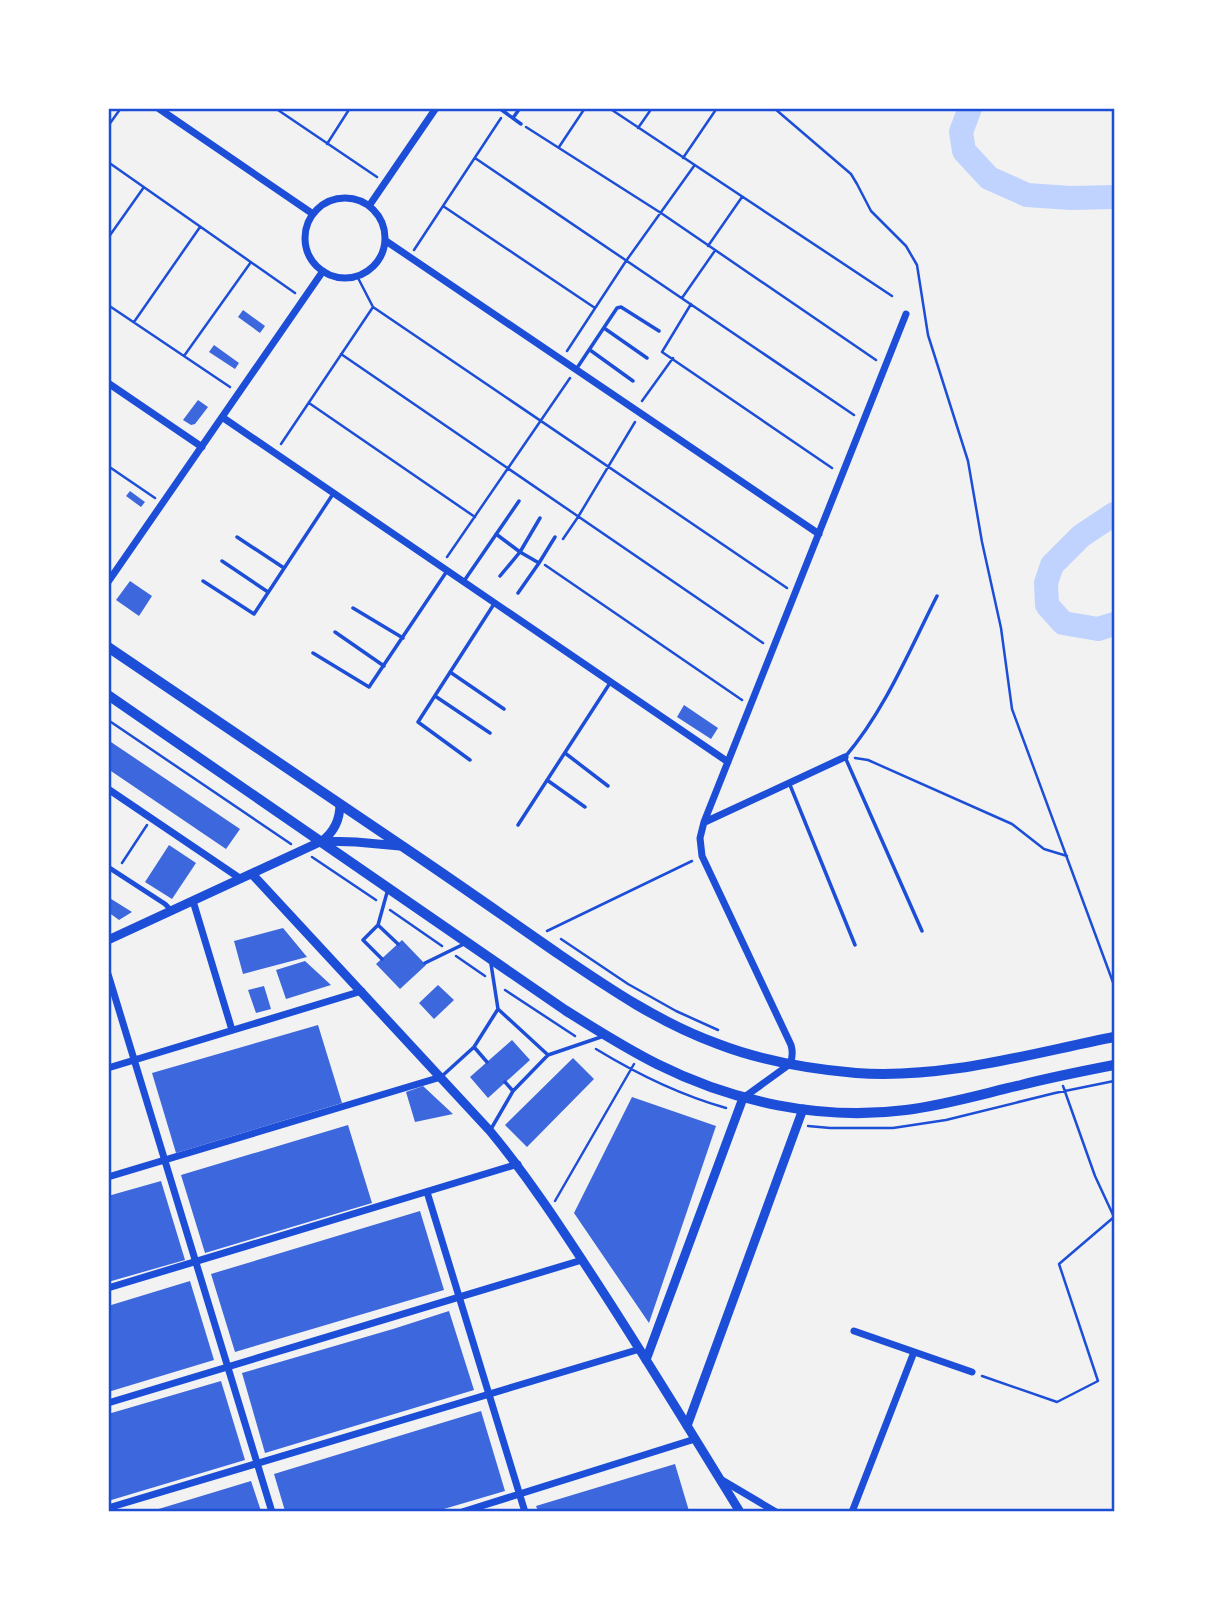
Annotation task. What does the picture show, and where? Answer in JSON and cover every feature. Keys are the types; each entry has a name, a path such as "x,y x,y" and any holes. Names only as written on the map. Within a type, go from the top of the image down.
{"main road":[{"path":"108,647 607,987 666,1021 716,1044 790,1064 856,1073 908,1074 980,1065 1115,1037"},
{"path":"108,695 606,1036 639,1055 708,1087 743,1098 803,1110 854,1113 903,1110 964,1099 1115,1065"}],"street":[{"path":"158,108 313,214"},
{"path":"369,206 436,108"},
{"path":"339,198 363,201 369,206 380,218 385,229 386,241 377,262 358,276 345,278 323,271 308,253 305,241 306,229 313,214 328,202 339,198"},
{"path":"386,241 819,534"},
{"path":"108,582 323,271"},
{"path":"646,1360 743,1098 790,1064 793,1058 791,1045 702,856 700,838 704,822 906,314"},
{"path":"108,383 202,447"},
{"path":"222,417 728,762"},
{"path":"704,822 845,757"},
{"path":"108,789 241,879"},
{"path":"108,940 322,841 339,821 341,804"},
{"path":"322,841 403,846"},
{"path":"108,867 172,911"},
{"path":"252,874 518,1164 640,1349 740,1511"},
{"path":"193,901 232,1030"},
{"path":"108,974 272,1511"},
{"path":"108,1068 362,991"},
{"path":"108,1177 441,1077"},
{"path":"688,1426 803,1110"},
{"path":"108,1288 518,1164"},
{"path":"427,1192 525,1511"},
{"path":"108,1403 582,1260"},
{"path":"854,1331 972,1372"},
{"path":"108,1508 640,1349"},
{"path":"852,1511 914,1352"},
{"path":"462,1511 695,1439"},
{"path":"720,1479 776,1511"}],"lane":[{"path":"499,108 520,124"},
{"path":"513,118 520,108"},
{"path":"576,369 617,308 621,307 659,331"},
{"path":"604,328 647,358"},
{"path":"590,349 632,381"},
{"path":"203,580 254,614 334,493"},
{"path":"464,582 519,501"},
{"path":"500,576 520,552 540,518"},
{"path":"496,534 539,563"},
{"path":"237,537 284,568"},
{"path":"518,593 555,537"},
{"path":"222,561 268,592"},
{"path":"313,653 369,687 444,569"},
{"path":"922,931 845,757 879,710 937,596"},
{"path":"470,760 418,722 495,603"},
{"path":"353,608 402,638"},
{"path":"335,632 384,666"},
{"path":"450,672 504,709"},
{"path":"518,825 611,682"},
{"path":"435,696 490,733"},
{"path":"565,753 608,786"},
{"path":"547,780 585,807"},
{"path":"789,783 855,945"},
{"path":"382,959 363,940 378,925 388,887"},
{"path":"378,925 397,944"},
{"path":"425,963 467,942"},
{"path":"491,959 498,1009 548,1055"},
{"path":"441,1077 474,1047 498,1009"},
{"path":"490,1131 513,1091 548,1055 606,1036"},
{"path":"474,1047 487,1062"},
{"path":"505,1082 513,1091"}],"path":[{"path":"108,126 121,108"},
{"path":"275,108 385,183"},
{"path":"327,144 350,108"},
{"path":"559,147 584,108"},
{"path":"608,108 892,296"},
{"path":"638,128 652,108"},
{"path":"683,158 717,108"},
{"path":"774,108 851,174 871,211 906,246 918,264 928,335 968,461 1001,628 1012,709 1115,985"},
{"path":"410,257 504,112"},
{"path":"520,124 661,213 886,366"},
{"path":"475,158 863,421"},
{"path":"108,162 304,299"},
{"path":"562,360 626,261 694,166"},
{"path":"108,238 144,187"},
{"path":"708,246 742,197"},
{"path":"443,206 595,308"},
{"path":"134,322 200,226"},
{"path":"682,298 715,251"},
{"path":"184,356 251,262"},
{"path":"358,276 373,307 795,594"},
{"path":"691,304 662,352 842,475"},
{"path":"108,305 239,393"},
{"path":"275,453 373,307"},
{"path":"341,354 773,650"},
{"path":"558,546 579,517 638,412 673,358"},
{"path":"444,569 475,517 576,369"},
{"path":"309,403 475,517"},
{"path":"108,466 163,503"},
{"path":"545,565 751,706"},
{"path":"108,720 293,845"},
{"path":"845,757 868,760 1012,824 1044,849 1067,856"},
{"path":"116,872 152,819"},
{"path":"534,937 702,856"},
{"path":"559,938 628,984 676,1011 723,1032"},
{"path":"550,1210 639,1055"},
{"path":"972,1372 1057,1402 1098,1381 1059,1264 1114,1217 1059,1076"}],"building":[{"path":"243,310 265,326 260,333 238,317"},
{"path":"214,345 239,363 235,369 209,352"},
{"path":"198,400 208,407 195,424 191,425 183,420"},
{"path":"130,491 145,502 141,507 126,496"},
{"path":"130,581 152,596 139,616 116,600"},
{"path":"684,705 718,728 711,739 677,717"},
{"path":"108,740 240,829 226,849 108,769"},
{"path":"169,845 196,863 172,899 145,882"},
{"path":"108,897 132,912 119,920 108,912"},
{"path":"283,928 307,957 243,974 234,941"},
{"path":"402,940 426,965 400,989 376,964"},
{"path":"305,961 331,985 286,999 276,970"},
{"path":"438,985 454,1000 434,1019 419,1003"},
{"path":"264,986 271,1009 256,1013 248,990"},
{"path":"318,1025 342,1103 176,1153 152,1073"},
{"path":"512,1040 530,1060 488,1098 470,1077"},
{"path":"573,1058 594,1079 527,1147 505,1125"},
{"path":"423,1086 453,1114 415,1122 406,1092"},
{"path":"632,1097 716,1126 649,1323 574,1213"},
{"path":"348,1125 372,1203 205,1253 181,1175"},
{"path":"161,1181 185,1260 108,1282 108,1196"},
{"path":"420,1211 444,1290 235,1352 211,1274"},
{"path":"190,1281 214,1360 108,1392 108,1306"},
{"path":"449,1311 474,1390 265,1453 242,1373"},
{"path":"221,1381 245,1460 108,1501 108,1414"},
{"path":"481,1411 505,1491 437,1511 285,1511 274,1474"},
{"path":"675,1464 689,1511 538,1511 536,1506"},
{"path":"251,1481 261,1511 152,1511"}],"waterway":[{"path":"970,108 961,132 964,151 989,178 1027,195 1114,197"},
{"path":"1114,514 1081,536 1052,565 1046,583 1047,605 1063,623 1098,629 1114,624"}]}
